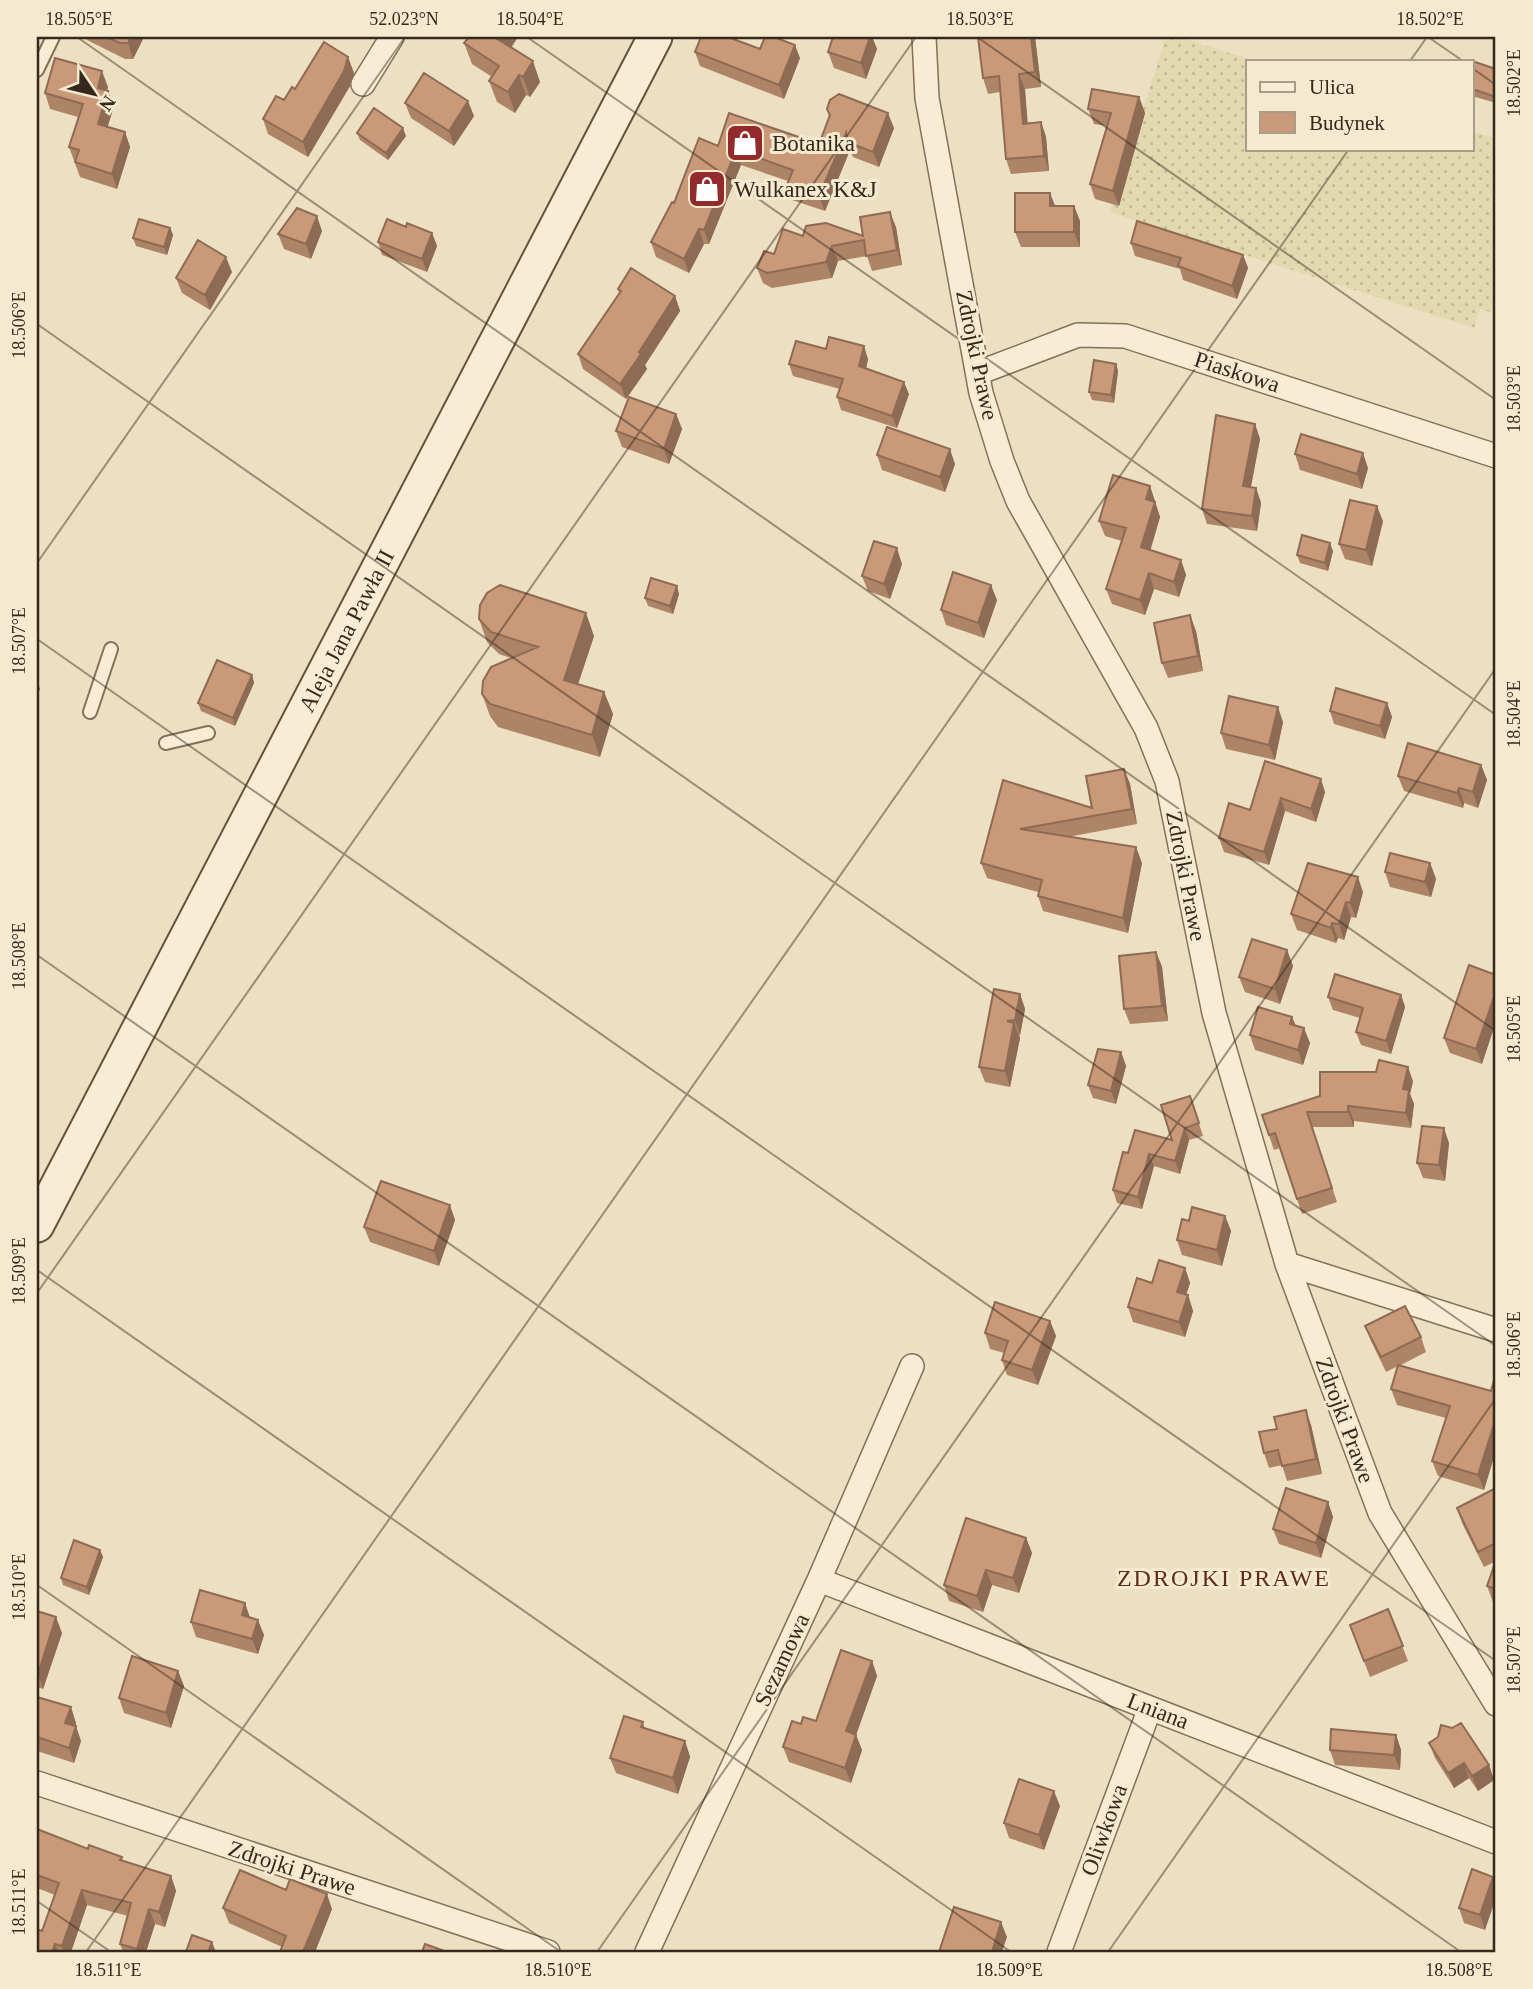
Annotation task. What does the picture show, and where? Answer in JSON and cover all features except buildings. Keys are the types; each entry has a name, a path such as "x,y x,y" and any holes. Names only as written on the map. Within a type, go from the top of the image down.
{"main road":[{"name":"Aleja Jana Pawła II","path":"37,1225 655,37"}],"street":[{"path":"363,84 392,37"},
{"name":"Zdrojki Prawe","path":"924,37 927,98 978,373 1002,461 1018,501 1146,728 1167,781 1214,1013 1287,1264 1380,1514 1496,1704"},
{"name":"Piaskowa","path":"978,373 1078,335 1125,336 1496,456"},
{"path":"1287,1264 1496,1330"},
{"name":"Sezamowa","path":"647,1952 819,1580 912,1367"},
{"name":"Lniana","path":"819,1580 1496,1842"},
{"name":"Oliwkowa","path":"1059,1952 1150,1708"},
{"name":"Zdrojki Prawe","path":"37,1783 548,1952"}],"lane":[{"path":"37,70 53,37"},
{"path":"90,712 111,649"},
{"path":"166,743 208,733"}],"shaded area":[{"path":"1166,37 1178,37 1252,60 1246,60 1246,150 1474,150 1474,132 1496,138 1496,314 1480,309 1474,328 1110,212"}],"place":[{"name":"Botanika","path":"745,143"},
{"name":"Wulkanex K&J","path":"707,189"}],"district":[{"name":"ZDROJKI PRAWE","path":"1224,1578"}]}
